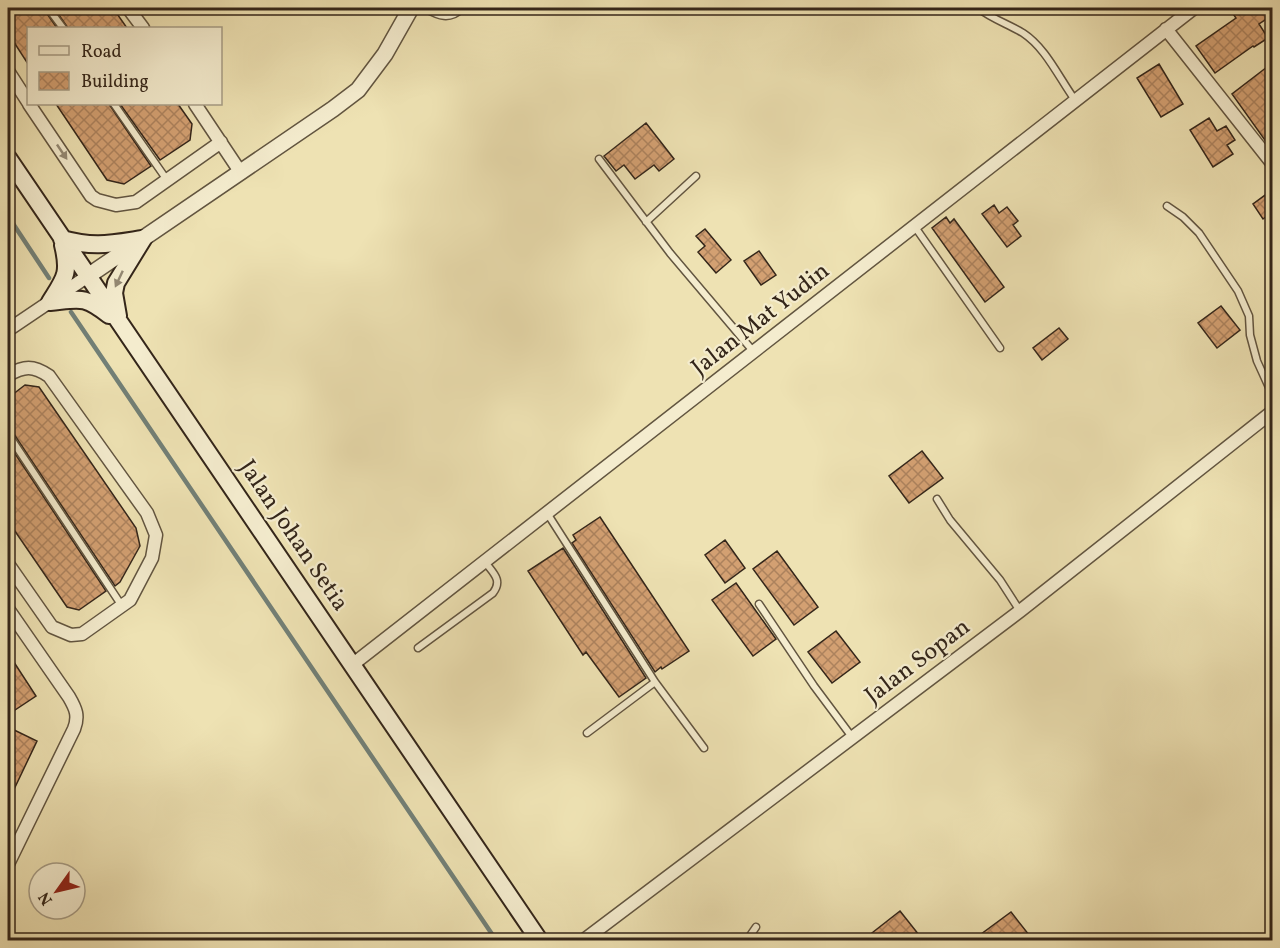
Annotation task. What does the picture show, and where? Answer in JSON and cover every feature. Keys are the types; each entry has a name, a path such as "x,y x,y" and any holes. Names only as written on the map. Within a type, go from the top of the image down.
{"main road":[{"name":"Jalan Johan Setia","path":"8,158 538,940"},
{"path":"50,302 64,280 68,264 62,239 93,245 143,239"},
{"path":"118,323 114,293 116,283 143,239"},
{"path":"50,302 83,298 96,305 118,323"}],"street":[{"path":"128,8 141,27"},
{"path":"8,330 241,173 358,90 385,54 411,8"},
{"name":"Jalan Mat Yudin","path":"352,665 1194,8"},
{"path":"1166,29 1272,163"},
{"path":"8,71 27,100"},
{"path":"30,105 96,200 116,205 136,202 221,142"},
{"path":"196,105 241,173"},
{"path":"8,375 28,367 38,368 49,376 153,525 156,535 152,558 130,600 82,634 71,635 52,627 8,564"},
{"name":"Jalan Sopan","path":"584,940 1020,611 1272,412"},
{"path":"8,609 76,707 78,715 74,729 8,864"}],"lane":[{"path":"8,14 17,8"},
{"path":"48,8 62,27"},
{"path":"424,8 439,16 451,16 463,8"},
{"path":"978,8 1024,34 1040,50 1075,100"},
{"path":"115,105 167,181"},
{"path":"599,159 646,222 754,352"},
{"path":"646,222 696,176"},
{"path":"1167,206 1183,217 1199,233 1238,291 1249,316 1250,335 1257,361 1272,394"},
{"path":"915,227 957,290 1000,348"},
{"path":"8,434 122,606"},
{"path":"937,499 950,520 1000,580 1020,611"},
{"path":"547,513 655,682 704,748"},
{"path":"418,648 497,588 498,579 484,561"},
{"path":"759,604 814,686 852,737"},
{"path":"586,733 655,682"},
{"path":"747,940 756,927"}],"building":[{"path":"22,8 43,8 56,27 27,27 27,62 8,33 8,19 20,12"},
{"path":"54,8 113,8 126,27 67,27"},
{"path":"1229,8 1261,8 1268,18 1259,24 1268,38 1215,73 1196,46 1236,18"},
{"path":"1159,64 1183,104 1161,117 1137,78"},
{"path":"1267,67 1272,75 1272,150 1232,94"},
{"path":"57,105 110,105 151,166 124,184 107,180"},
{"path":"121,105 179,105 192,124 190,140 160,160"},
{"path":"1209,118 1217,131 1226,126 1235,140 1227,145 1233,154 1213,167 1190,130"},
{"path":"646,123 674,159 659,171 654,165 635,179 624,165 616,171 604,156"},
{"path":"1272,190 1272,212 1263,219 1253,204"},
{"path":"994,205 999,213 1007,207 1018,221 1013,225 1021,236 1007,247 982,214"},
{"path":"946,217 950,223 954,219 1004,287 985,302 932,228"},
{"path":"705,229 731,260 716,273 698,252 705,246 696,236"},
{"path":"759,251 776,275 761,285 744,261"},
{"path":"1221,306 1240,330 1217,348 1198,323"},
{"path":"1059,328 1068,339 1042,360 1033,348"},
{"path":"25,385 39,387 136,528 140,546 120,582 115,586 12,431 8,429 8,398"},
{"path":"8,443 106,591 79,610 67,607 8,521"},
{"path":"922,451 943,478 909,503 889,476"},
{"path":"600,517 689,651 655,672 572,543 576,540 573,535"},
{"path":"725,540 745,568 725,583 705,555"},
{"path":"563,548 646,678 619,697 586,652 583,655 528,571"},
{"path":"777,551 818,607 794,625 753,569"},
{"path":"736,583 776,639 753,656 712,600"},
{"path":"836,631 860,662 832,683 808,652"},
{"path":"8,653 36,696 12,712 8,705"},
{"path":"8,727 37,741 8,802"},
{"path":"900,911 923,940 863,940"},
{"path":"1011,912 1033,940 973,940"}],"waterway":[{"path":"8,216 49,278"},
{"path":"71,312 496,940"}]}
